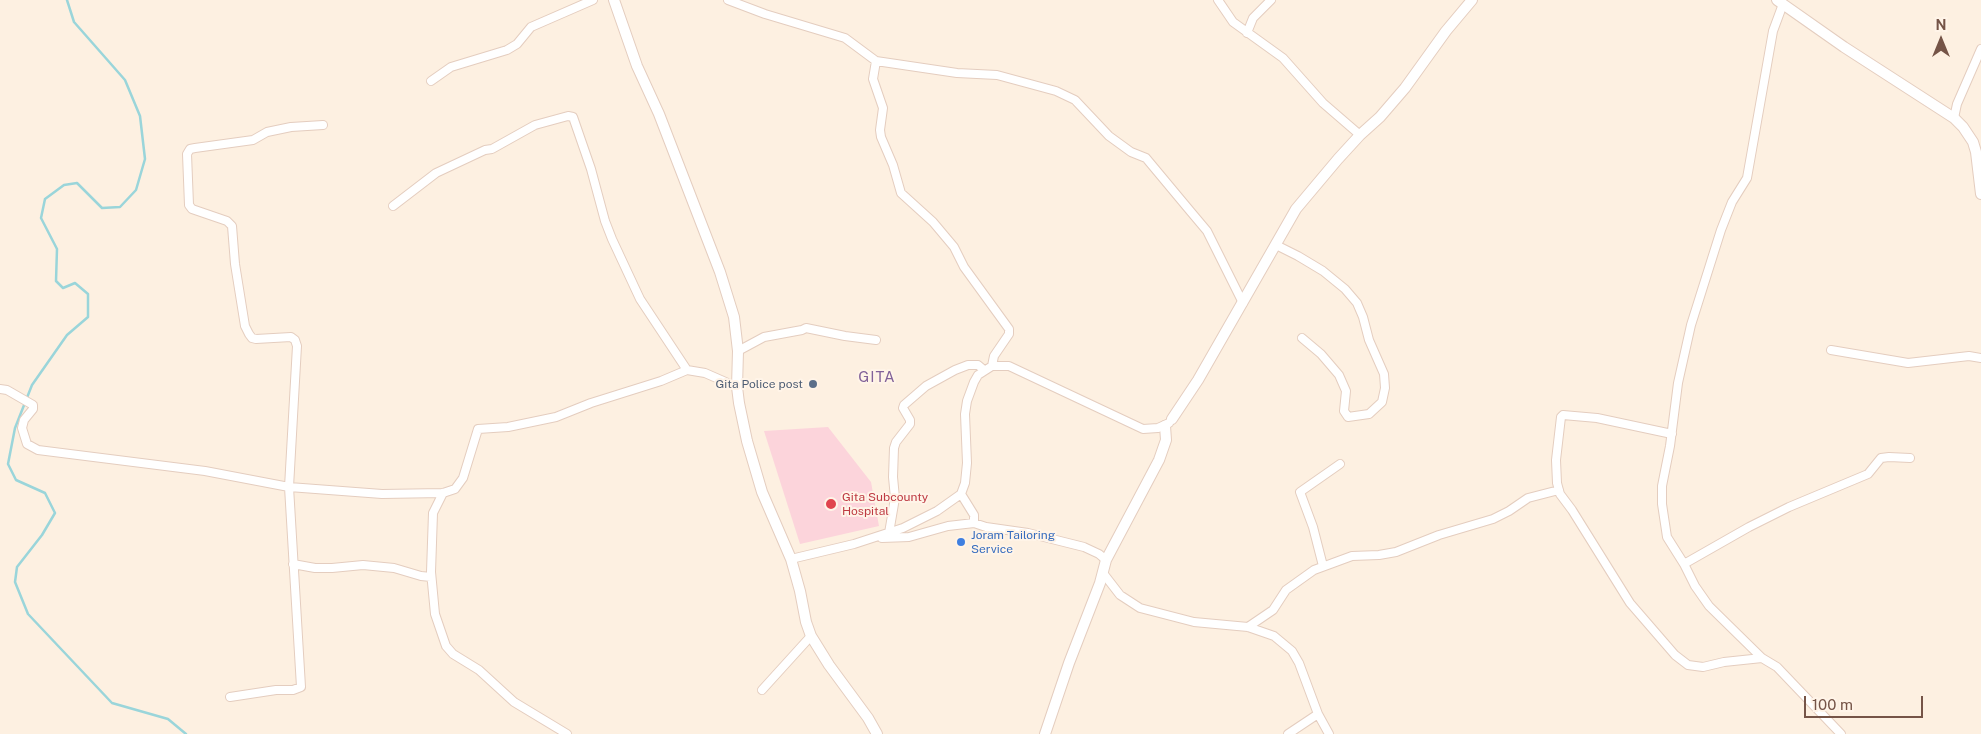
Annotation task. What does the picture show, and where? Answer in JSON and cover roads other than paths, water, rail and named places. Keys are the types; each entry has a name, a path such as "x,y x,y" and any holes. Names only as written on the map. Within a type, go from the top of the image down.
{"street":[{"path":"431,80 451,66 507,50 517,44 531,27 593,0"},
{"path":"614,0 637,66 659,114 720,272 734,317 738,350 737,387 747,441 762,492 791,559 811,636 877,734"},
{"path":"728,0 765,14 845,38 876,61 957,73 997,75 1056,91 1075,100 1109,136 1130,152 1146,158 1207,232 1243,303"},
{"path":"1218,0 1233,22 1283,58 1323,103 1360,135"},
{"path":"1247,32 1253,18 1271,0"},
{"path":"1045,734 1106,560 1159,460 1166,440 1169,423 1198,380 1296,209 1360,135 1380,117 1405,88 1446,31 1472,0"},
{"path":"1841,734 1777,667 1762,658 1709,606 1695,586 1667,536 1664,520 1662,486 1672,434 1678,383 1700,295 1732,202 1747,178 1773,31 1780,2 1954,118 1968,134 1978,151 1981,194"},
{"path":"1954,118 1981,49"},
{"path":"791,559 889,533 920,521 951,503 960,494 965,484 967,462 965,414 967,401 974,382 988,368 1009,334 1010,329 964,267 954,247 933,222 901,192 893,165 881,137 883,108 873,79 876,61"},
{"path":"393,206 436,173 485,150 492,149 535,125 568,116 573,117 612,239 640,299 687,370"},
{"path":"230,697 276,690 293,690 301,687 292,564 289,487 297,346 295,340 291,338 256,339 252,338 249,334 245,326 235,264 232,226 227,221 192,209 189,205 187,154 190,149 253,140 267,132 291,127 323,125"},
{"path":"1276,244 1323,271 1345,289 1357,303 1384,374 1385,388 1382,402 1369,414 1348,418 1344,411 1346,391 1339,375 1321,354 1302,338"},
{"path":"738,350 764,338 806,328 876,340"},
{"path":"1831,350 1908,363 1970,356 1981,358"},
{"path":"889,533 895,498 893,477 894,448 896,442 910,424 910,420 903,408 904,404 926,386 968,364 988,368 1009,366 1143,429 1152,429 1169,423"},
{"path":"3,389 33,405 32,410 24,420 22,428 27,444 38,450 205,471 289,487 382,494 443,493 455,489 462,478 478,429 508,427 556,416 661,381 687,370 705,373 737,387"},
{"path":"1672,434 1597,418 1563,415 1561,417 1556,460 1559,490 1630,602 1675,655 1688,666 1703,667 1724,662 1762,658"},
{"path":"1684,564 1773,515 1868,474 1881,458 1888,456 1910,458"},
{"path":"1323,566 1313,527 1300,492 1340,464"},
{"path":"1248,628 1273,610 1286,590 1323,566 1352,556 1396,552 1440,535 1493,519 1510,511 1528,498 1559,490"},
{"path":"443,493 433,513 431,577 435,614 446,646 452,654 480,670 514,702 567,734"},
{"path":"960,494 974,516 974,523"},
{"path":"875,537 909,537 948,526 974,523 986,527 1028,533 1084,547 1099,554 1106,560"},
{"path":"292,564 314,568 363,565 394,568 431,577"},
{"path":"1102,573 1120,595 1140,608 1194,622 1248,628 1274,636 1292,651 1299,663 1318,714 1329,734"},
{"path":"762,690 811,636"},
{"path":"1288,734 1318,714"}],"waterway":[{"path":"67,0 74,22 125,80 140,116 145,159 136,190 120,207 102,208 77,183 64,185 45,199 41,218 57,249 56,281 63,288 75,283 88,294 88,317 67,335 32,385 15,428 8,464 16,480 45,493 55,513 42,535 17,567 15,582 28,614 112,703 168,719 186,734"}],"place":[{"name":"Gita Police post","path":"813,384"},
{"name":"Gita Subcounty Hospital","path":"831,504"},
{"name":"Joram Tailoring Service","path":"961,542"}],"district":[{"name":"GITA","path":"877,377"}]}
